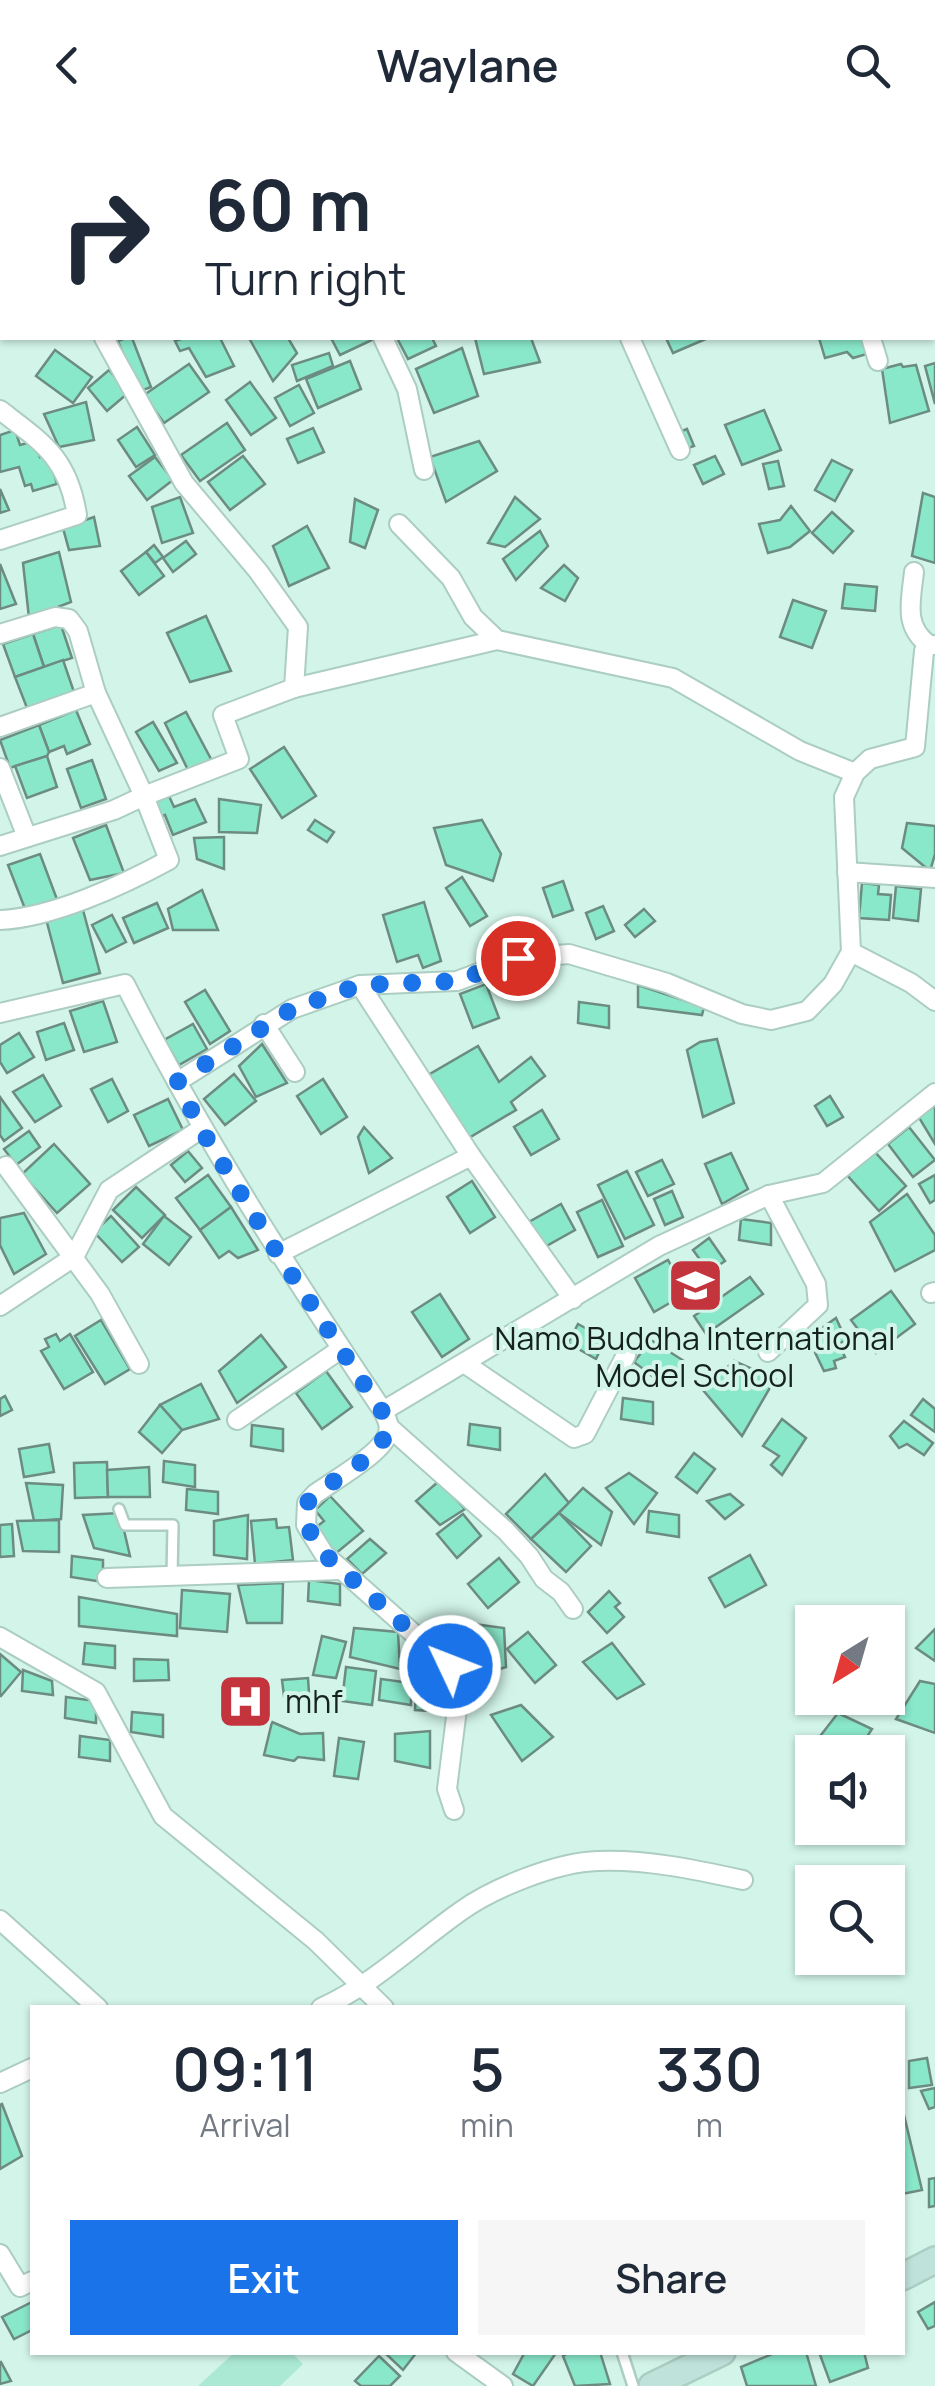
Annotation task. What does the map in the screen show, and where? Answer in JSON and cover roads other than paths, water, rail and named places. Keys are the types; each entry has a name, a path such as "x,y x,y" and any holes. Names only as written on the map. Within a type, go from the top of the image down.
{"main road":[{"path":"905,2275 935,2260"},
{"path":"652,2386 716,2355"}],"street":[{"path":"105,340 184,483 258,571 298,627 294,688"},
{"path":"384,340 408,389 424,470"},
{"path":"631,340 680,450"},
{"path":"872,340 878,361"},
{"path":"0,410 42,443 63,466 76,515 0,540"},
{"path":"399,524 451,578 474,617 497,640"},
{"path":"914,572 910,621 916,636 932,645 924,651 916,747"},
{"path":"0,634 55,617 68,618 78,631 96,693 169,860 116,886 29,919 0,920"},
{"path":"0,846 114,810 239,759 223,716 294,688 497,640 672,678 800,751 855,773"},
{"path":"0,727 96,693"},
{"path":"177,1082 292,1009 360,985 457,981 518,958 570,954 668,983 742,1014 771,1020 807,1010 833,984 851,952 844,797 855,773 870,759 916,747 935,750"},
{"path":"0,768 27,836"},
{"path":"848,872 935,878"},
{"path":"851,952 911,982 935,1001"},
{"path":"0,1013 125,984 201,1129 386,1419 506,1531 573,1608"},
{"path":"360,985 471,1156 573,1298"},
{"path":"264,1024 294,1072"},
{"path":"386,1419 464,1363 659,1246 769,1195 822,1183 935,1094"},
{"path":"0,1306 74,1257 108,1190 201,1129"},
{"path":"278,1254 471,1156"},
{"path":"6,1166 100,1294 139,1364"},
{"path":"768,1352 818,1305 816,1284 769,1195"},
{"path":"237,1420 342,1349"},
{"path":"464,1363 574,1438 585,1434 626,1355"},
{"path":"386,1419 386,1439 307,1503 306,1525 341,1570 450,1666 458,1701 447,1789 454,1810"},
{"path":"108,1578 341,1570"},
{"path":"0,1637 96,1692 163,1816 316,1941 381,2005"},
{"path":"327,2005 410,1953 463,1910 530,1877 595,1861 663,1866 743,1880"},
{"path":"0,1920 95,2005"},
{"path":"0,2083 30,2069"},
{"path":"0,2254 20,2288 30,2282"},
{"path":"460,2355 503,2386"}],"lane":[{"path":"119,1509 126,1525 173,1525 172,1576"},
{"path":"623,2355 633,2386"}],"place":[{"name":"Namo Buddha International Model School","path":"695,1285"},
{"name":"mhf","path":"246,1702"}]}
